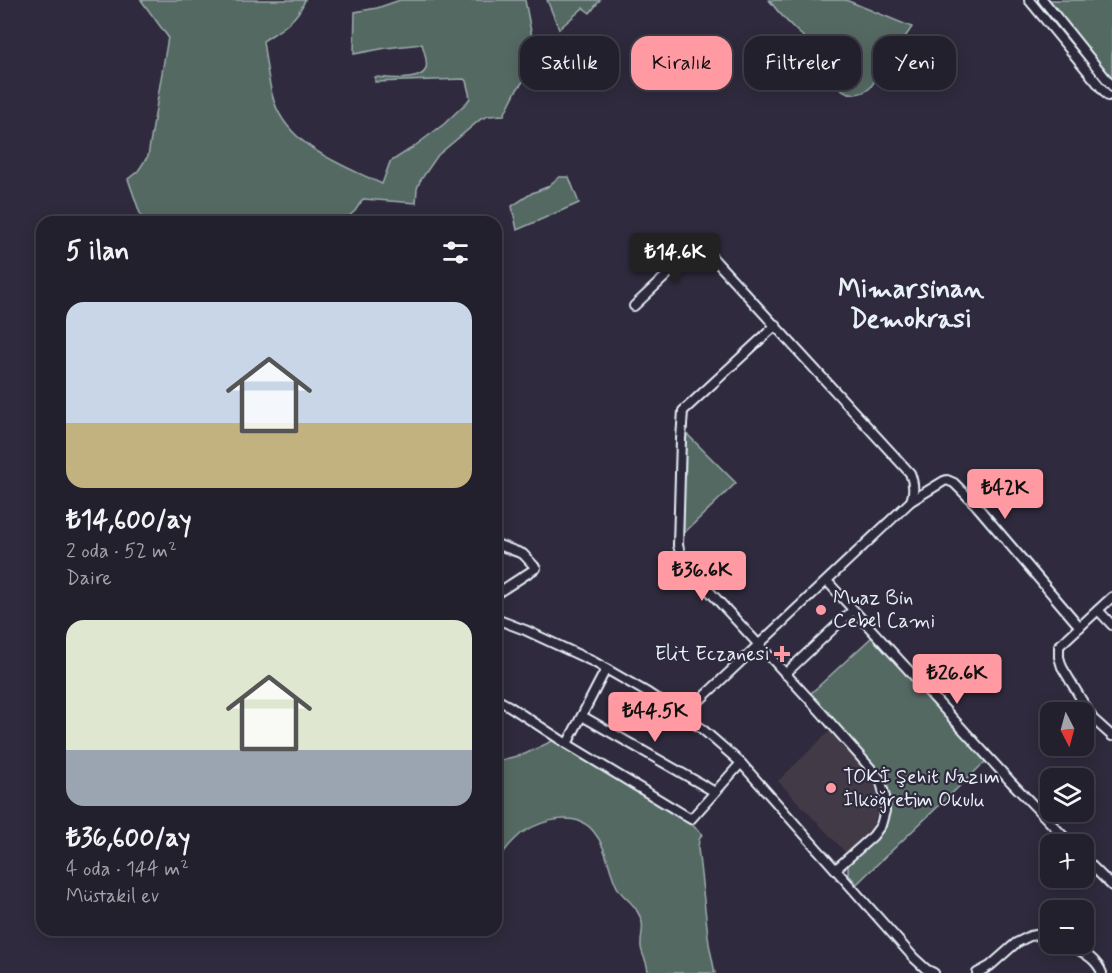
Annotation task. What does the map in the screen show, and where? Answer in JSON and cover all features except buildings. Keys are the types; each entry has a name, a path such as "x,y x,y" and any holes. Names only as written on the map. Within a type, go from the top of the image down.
{"street":[{"path":"1029,0 1111,97"},
{"path":"1043,0 1112,86"},
{"path":"633,306 700,244 910,473 914,482 911,501"},
{"path":"776,326 683,411 678,545 681,557 688,568 880,779 885,797 885,811 881,825 873,836 836,869"},
{"path":"683,716 911,501 947,480 954,483 975,504 1080,627"},
{"path":"502,546 523,554 536,568 502,586"},
{"path":"827,581 1061,834"},
{"path":"1112,597 1059,646 1059,657 1062,667 1093,719 1112,736"},
{"path":"785,674 853,610"},
{"path":"1098,610 1112,625"},
{"path":"502,621 606,669 701,728 741,763 914,958 934,973"},
{"path":"567,744 606,669"},
{"path":"502,702 691,819 741,763"},
{"path":"582,716 715,792"},
{"path":"1094,867 1112,886"},
{"path":"977,973 990,966 1016,943 1030,936 1040,934"},
{"path":"1085,954 1093,959 1102,973"}],"shaded area":[{"name":"TOKİ Şehit Nazım İlköğretim Okulu","path":"830,731 870,774 878,792 876,817 870,831 846,853 778,781"}],"green space":[{"path":"141,0 305,0 293,19 263,41 274,101 281,117 304,142 335,162 382,184 390,162 444,124 470,98 464,79 375,82 375,77 411,78 423,73 426,68 424,50 422,44 354,54 355,12 377,8 400,0 525,0 532,36 520,36 520,86 504,115 481,119 438,155 420,181 416,203 363,199 349,216 141,216 128,179 138,171 148,156 168,37"},
{"path":"547,0 600,0 590,13 583,8 559,29"},
{"path":"769,0 846,0 912,27 906,36 873,36 873,84 864,92 854,94 843,90 861,90 861,36 803,36"},
{"path":"1045,0 1112,0 1112,79 1109,81"},
{"path":"559,177 569,177 579,203 517,230 512,206 532,193 547,187"},
{"path":"685,432 736,483 681,536"},
{"path":"873,636 986,761 857,884 848,874 848,865 879,834 888,803 887,785 882,775 810,694"},
{"path":"554,740 689,822 702,834 698,848 709,944 715,973 648,973 641,947 640,917 617,887 602,845 587,825 569,819 539,824 522,833 502,853 502,760 525,754"}],"place":[{"name":"Muaz Bin Cebel Cami","path":"821,610"},
{"name":"Elit Eczanesi","path":"782,654"},
{"name":"TOKİ Şehit Nazım İlköğretim Okulu","path":"831,788"}],"district":[{"name":"Mimarsinan Demokrasi","path":"911,305"}]}
